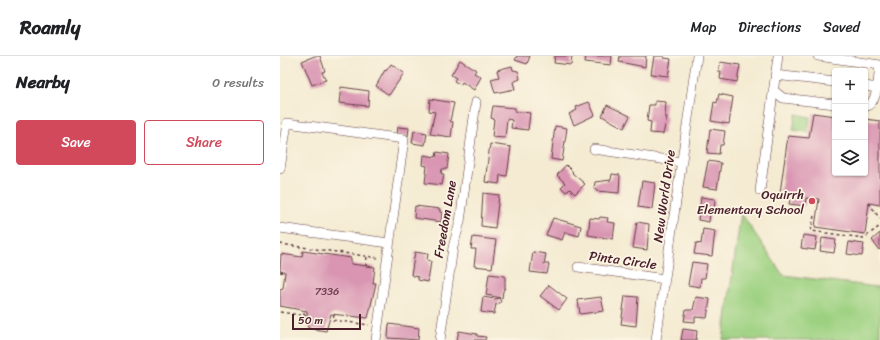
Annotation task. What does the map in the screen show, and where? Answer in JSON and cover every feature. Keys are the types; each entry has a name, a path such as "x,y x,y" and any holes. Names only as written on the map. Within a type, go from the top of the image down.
{"street":[{"name":"New World Drive","path":"656,340 697,56"},
{"path":"760,191 778,56"},
{"path":"823,56 880,65 877,88 872,102 868,105"},
{"path":"775,75 832,82"},
{"path":"868,86 877,88"},
{"path":"773,90 783,98 832,104"},
{"name":"Freedom Lane","path":"440,340 453,247 460,222 476,102"},
{"path":"280,169 287,123 404,139 376,340"},
{"path":"594,149 681,162"},
{"path":"280,228 389,243"},
{"name":"Pinta Circle","path":"578,267 665,279"}],"path":[{"path":"869,203 880,219"},
{"path":"814,216 812,231 864,238 880,226"},
{"path":"280,244 380,258"},
{"path":"306,252 307,248"},
{"path":"366,266 367,256"},
{"path":"280,272 285,272"},
{"path":"304,310 304,315"},
{"path":"280,312 307,316"},
{"path":"334,314 333,320 371,325"}],"green space":[{"path":"796,114 810,117 808,132 793,130"},
{"path":"741,213 783,275 877,287 880,284 880,340 723,340"}],"building":[{"path":"315,56 320,56 325,71 322,72 326,80 312,85 302,61"},
{"path":"517,56 530,56 527,64 515,60"},
{"path":"555,56 572,56 571,65 554,63"},
{"path":"586,56 612,56 611,65 585,62"},
{"path":"620,56 646,56 645,67 619,62"},
{"path":"654,56 664,56 664,58 671,59 668,76 651,74"},
{"path":"460,60 476,70 474,73 481,77 474,90 462,82 461,85 454,81 456,78 451,75"},
{"path":"720,62 740,65 737,82 720,79 721,72 718,72"},
{"path":"391,64 404,73 389,95 376,86 385,70 386,71"},
{"path":"512,66 513,70 518,71 520,79 513,82 515,89 495,93 491,79 499,77 497,70"},
{"path":"341,87 369,91 368,106 339,103"},
{"path":"719,94 733,97 729,124 711,121 714,102 717,103"},
{"path":"430,99 454,103 450,121 453,122 451,137 430,134 435,112 429,111"},
{"path":"655,101 666,102 665,117 667,117 663,134 650,133 651,122 647,121 649,105 655,105"},
{"path":"589,102 595,115 574,125 569,114 577,110 576,107"},
{"path":"607,105 630,116 624,128 602,116"},
{"path":"493,106 515,108 515,111 530,113 528,130 511,128 512,120 507,119 505,138 492,137 494,119 491,118"},
{"path":"813,113 832,116 832,176 868,176 868,119 880,121 880,205 869,203 865,234 815,227 819,199 806,198 805,206 789,204 791,194 780,193 788,136 809,138"},
{"path":"555,126 567,128 562,161 551,159"},
{"path":"398,127 409,128 408,136 397,135"},
{"path":"710,129 725,131 723,145 720,145 719,154 707,153"},
{"path":"414,131 427,133 425,145 412,143"},
{"path":"490,144 511,147 507,176 500,175 499,184 485,182"},
{"path":"437,152 449,154 447,169 442,169 441,174 444,174 442,185 425,183 427,166 423,165 424,155 436,157"},
{"path":"708,161 721,163 717,189 703,187"},
{"path":"566,165 573,172 572,173 585,184 575,194 570,189 566,192 561,187 565,183 557,175"},
{"path":"612,174 620,175 619,193 597,191 597,189 594,188 595,182 611,180"},
{"path":"642,181 655,183 652,209 638,207"},
{"path":"483,193 499,195 495,228 481,226"},
{"path":"701,197 715,199 714,213 710,213 709,222 698,220"},
{"path":"415,206 440,209 440,212 442,213 441,222 414,218"},
{"path":"600,217 608,218 607,222 615,223 613,239 588,235 590,218 599,219"},
{"path":"553,218 581,226 579,236 565,232 562,240 546,235"},
{"path":"637,222 649,224 647,250 633,248"},
{"path":"703,229 715,231 712,256 694,254 696,243 701,244"},
{"path":"880,233 880,249 879,250 872,240"},
{"path":"803,235 817,237 815,250 801,248"},
{"path":"473,237 496,240 492,268 474,266 476,249 471,249"},
{"path":"822,238 836,240 834,253 820,251"},
{"path":"849,242 864,244 862,256 847,254"},
{"path":"303,251 351,258 351,264 375,267 373,283 376,283 368,318 331,314 326,331 308,328 307,311 280,306 280,289 283,288 285,272 280,271 281,254 302,257"},
{"path":"415,252 428,254 427,260 431,261 428,282 418,280 418,277 411,275"},
{"path":"533,252 546,254 544,264 549,264 547,274 530,272"},
{"path":"692,262 707,264 705,278 701,278 700,287 688,285"},
{"path":"489,274 505,276 505,288 502,298 486,295"},
{"path":"549,285 567,299 559,310 540,296"},
{"path":"625,296 638,297 636,326 621,324"},
{"path":"483,297 495,299 499,298 501,301 498,305 496,304 494,314 481,312"},
{"path":"601,297 604,311 580,314 578,300"},
{"path":"696,297 710,299 707,318 695,317 695,322 684,321 686,310 693,310"},
{"path":"389,324 419,328 418,340 388,338"},
{"path":"683,329 697,331 696,340 681,340"},
{"path":"459,331 486,337 485,340 457,340"}],"place":[{"name":"Oquirrh Elementary School","path":"812,201"}]}
